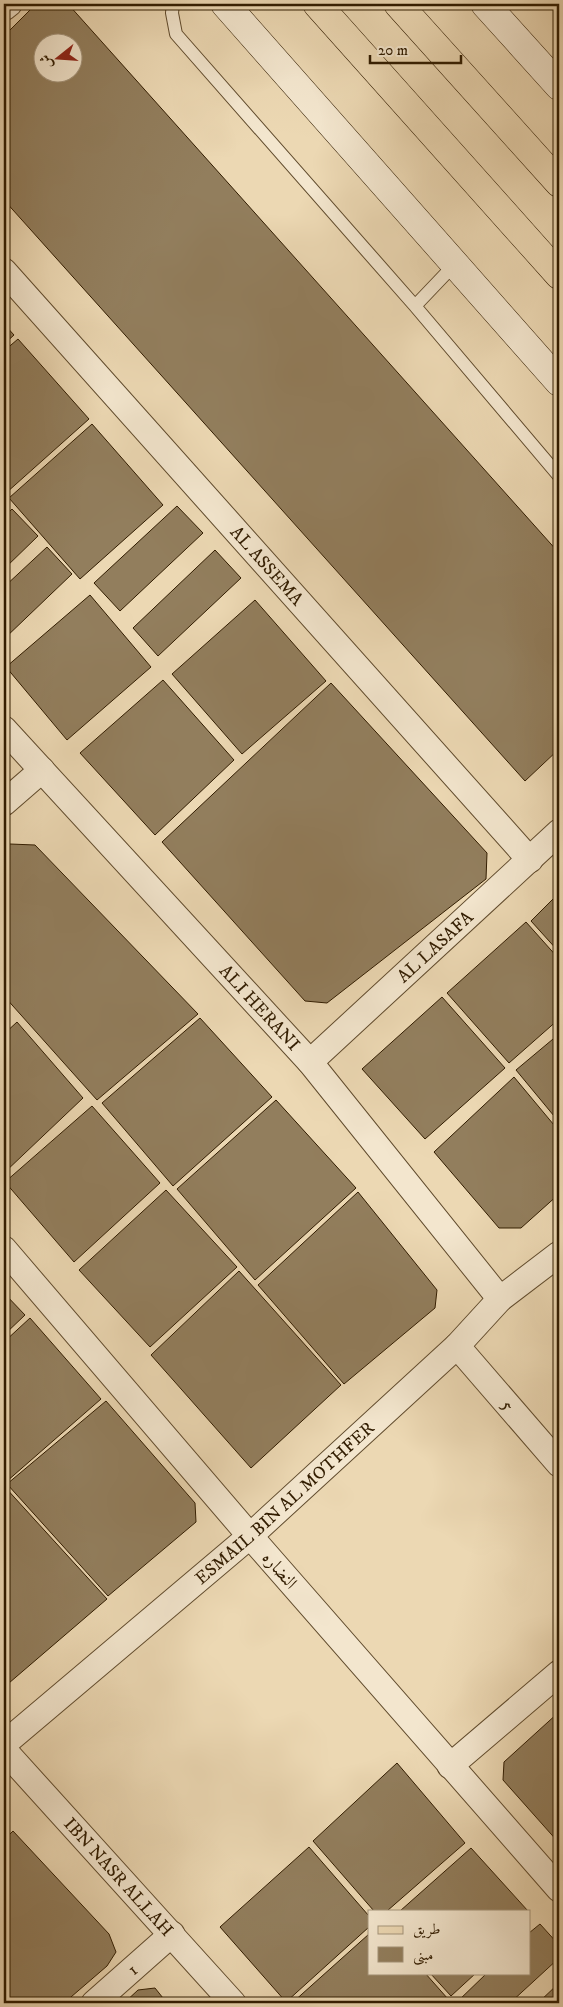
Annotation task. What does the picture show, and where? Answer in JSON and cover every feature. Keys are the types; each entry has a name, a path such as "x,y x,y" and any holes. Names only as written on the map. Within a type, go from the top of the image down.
{"main road":[{"path":"317,4 559,275"},
{"path":"398,4 559,184"}],"street":[{"path":"4,8 9,4"},
{"path":"225,4 559,382"},
{"path":"485,4 559,86"},
{"name":"AL ASSEMA","path":"4,271 530,860"},
{"name":"ALI HERANI","path":"4,728 310,1062 500,1300"},
{"path":"4,803 42,770"},
{"name":"AL LASAFA","path":"310,1062 559,832"},
{"name":"النضاره","path":"4,1249 250,1536 559,1889"},
{"name":"ESMAIL BIN AL MOTHFER","path":"4,1744 250,1536 457,1346 500,1300 559,1254"},
{"name":"5","path":"457,1346 559,1464"},
{"path":"450,1766 559,1673"},
{"name":"IBN NASR ALLAH","path":"4,1750 233,2003"},
{"name":"1","path":"94,2003 172,1934"}],"lane":[{"path":"173,4 172,13 176,34 415,306 559,476"},
{"path":"415,306 455,264"}],"building":[{"path":"36,4 68,4 559,553 559,749 525,781 4,200 4,36"},
{"path":"4,324 14,335 4,344"},
{"path":"18,339 89,419 6,493 4,491 4,351"},
{"path":"92,424 163,505 80,579 9,498"},
{"path":"177,506 203,533 120,611 94,583"},
{"path":"12,509 38,536 4,569 4,517"},
{"path":"47,547 72,574 4,639 4,587"},
{"path":"215,550 241,578 158,656 133,628"},
{"path":"90,595 151,667 67,740 6,667"},
{"path":"255,600 326,681 242,754 172,674"},
{"path":"163,680 234,760 155,835 80,753"},
{"path":"331,683 487,853 486,879 327,1003 305,1001 162,842"},
{"path":"10,844 35,845 198,1014 97,1100 4,996 4,850"},
{"path":"559,893 559,952 531,921"},
{"path":"526,922 559,959 559,1019 509,1063 447,993"},
{"path":"442,997 505,1068 425,1139 362,1069"},
{"path":"200,1018 272,1097 173,1186 102,1103"},
{"path":"17,1022 83,1098 4,1173 4,1034"},
{"path":"559,1034 559,1122 516,1070"},
{"path":"514,1077 559,1131 559,1194 521,1228 499,1228 434,1152"},
{"path":"276,1100 356,1188 255,1280 177,1189"},
{"path":"92,1106 160,1183 74,1262 5,1182"},
{"path":"166,1190 237,1267 150,1347 79,1270"},
{"path":"358,1192 437,1290 435,1308 344,1384 258,1285"},
{"path":"239,1271 341,1385 251,1468 151,1355"},
{"path":"4,1293 25,1315 4,1335"},
{"path":"30,1318 101,1399 6,1482 4,1480 4,1342"},
{"path":"106,1401 195,1503 196,1522 108,1596 7,1484"},
{"path":"4,1486 107,1599 9,1683 4,1682"},
{"path":"559,1712 559,1843 503,1780 504,1762"},
{"path":"397,1763 465,1843 388,1910 373,1910 313,1841"},
{"path":"13,1831 109,1934 116,1952 107,1966 64,2003 12,2003 4,1993 4,1840"},
{"path":"309,1847 368,1915 368,1928 286,2002 220,1927"},
{"path":"471,1848 527,1910 401,1910"},
{"path":"540,1924 559,1945 559,1958 510,2003 457,2002 486,1974 530,1974 530,1932"},
{"path":"368,1935 368,1974 426,1974 448,1999 443,2003 292,2003"},
{"path":"431,1974 475,1974 451,1996"},
{"path":"559,1983 559,2003 538,2003"},
{"path":"155,1988 167,2003 124,2003 138,1990"}]}
